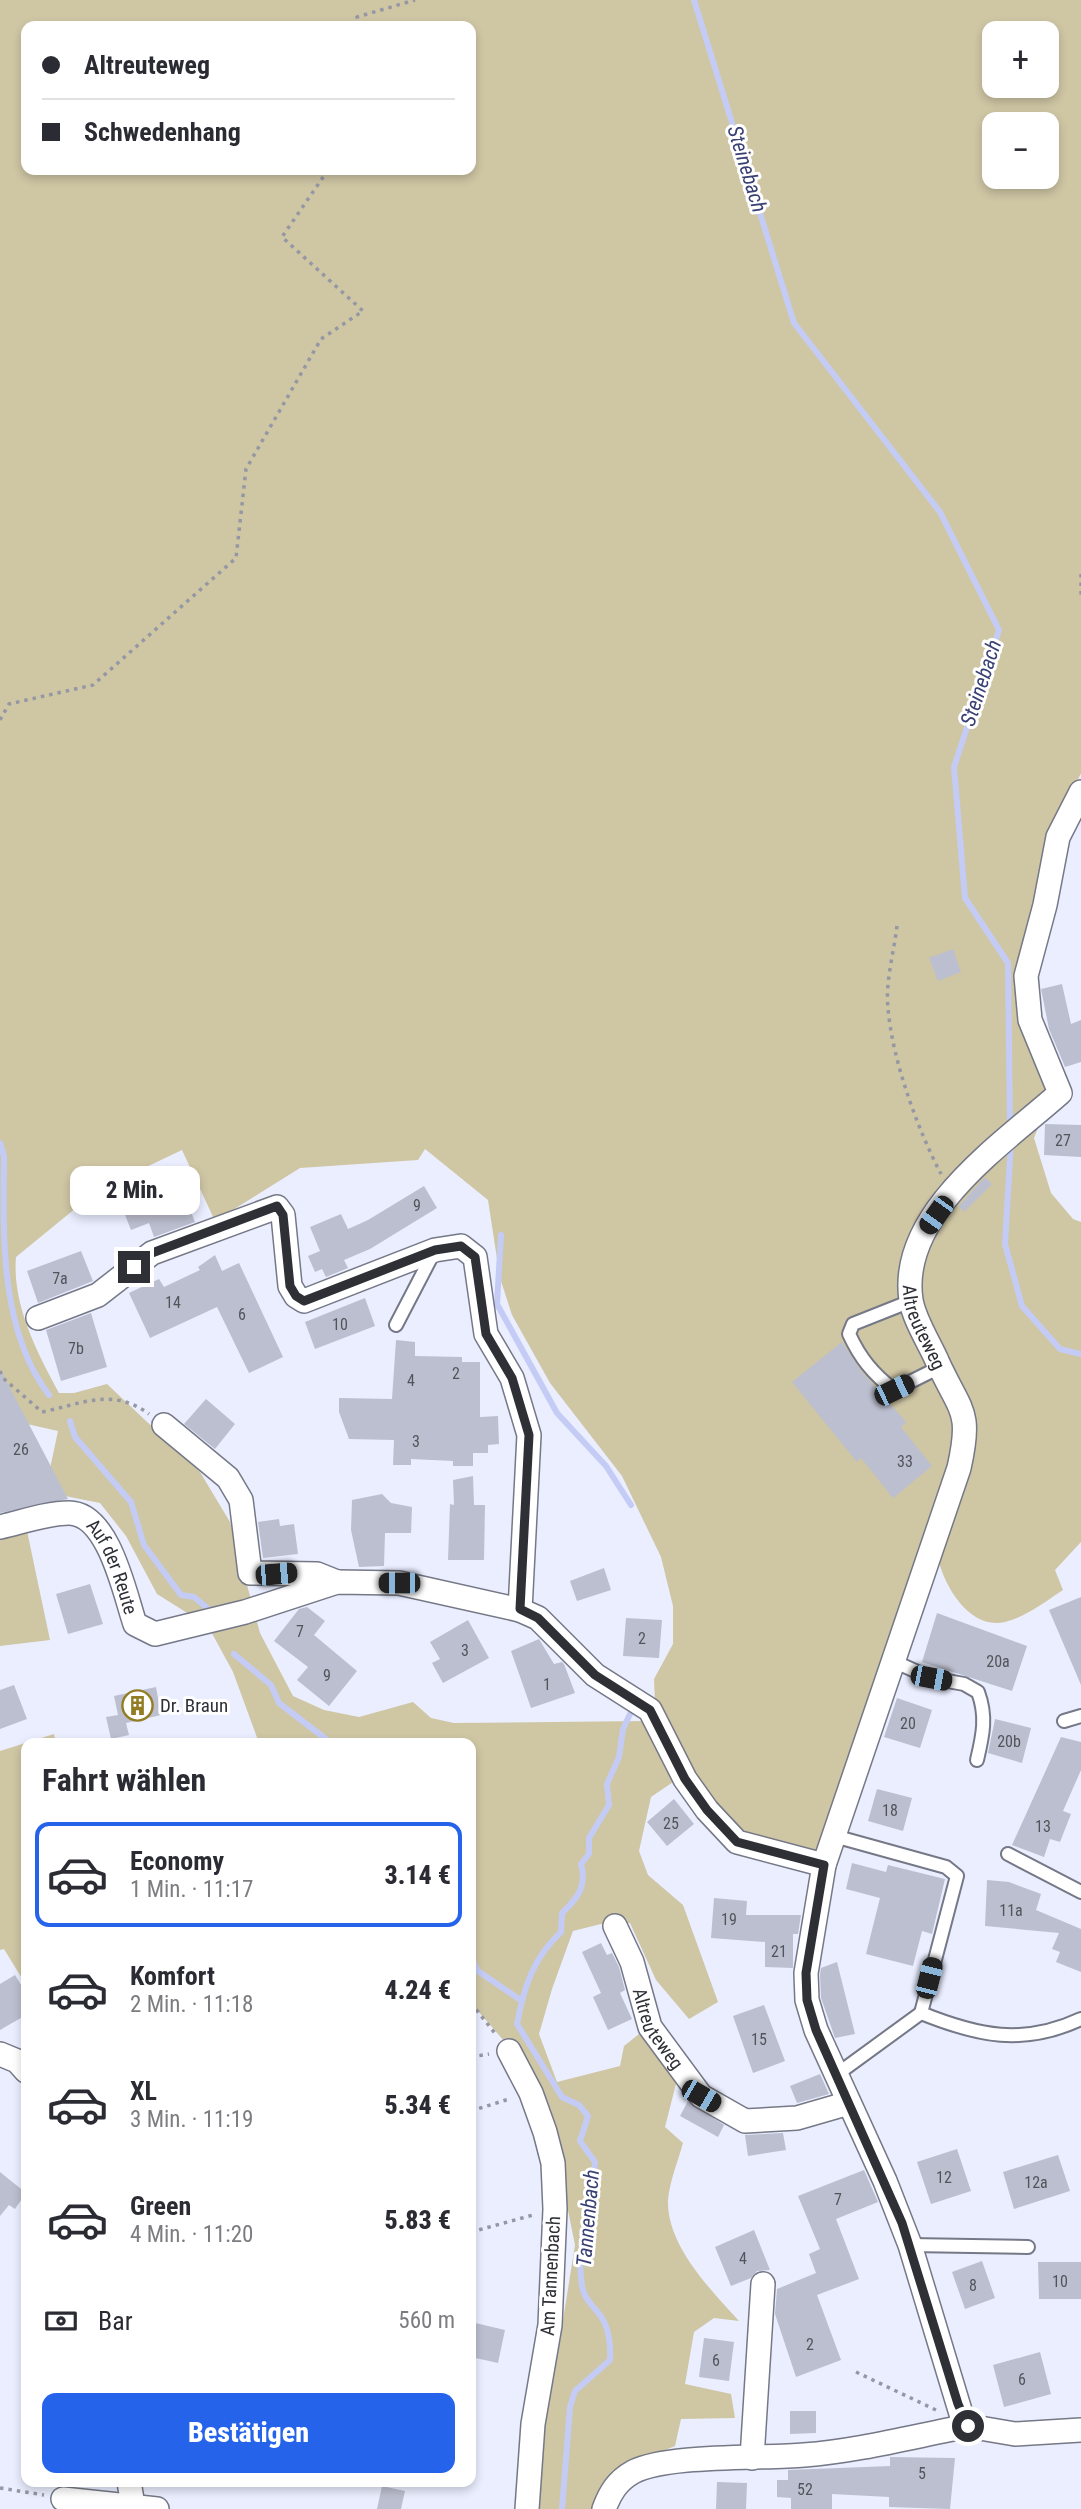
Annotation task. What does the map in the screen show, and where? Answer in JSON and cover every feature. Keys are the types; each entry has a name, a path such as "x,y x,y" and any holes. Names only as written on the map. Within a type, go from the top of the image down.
{"street":[{"name":"Altreuteweg","path":"968,2426 958,2404 910,2245 885,2181 836,2075 807,2000 806,1973 824,1865 959,1468 967,1433 961,1405 940,1367 911,1301 912,1257 920,1236 951,1193 1010,1137 1071,1091 1035,1038 1026,1002 1026,976 1045,905 1058,837 1081,792"},
{"path":"38,1318 98,1295 152,1253 277,1206 283,1215 290,1286 296,1296 304,1301 435,1250 461,1246 475,1257 486,1334 512,1378 529,1435 520,1609"},
{"name":"Auf der Reute","path":"164,1426 228,1478 241,1500 250,1573 317,1574 337,1583"},
{"name":"Auf der Reute","path":"0,1527 71,1513 87,1518 107,1542 135,1624 155,1634 244,1612 337,1583 399,1583 520,1609 538,1618 595,1675 650,1710 685,1779 707,1810 737,1842 824,1865"},
{"name":"Altreuteweg","path":"615,1926 632,1962 650,2027 701,2096 745,2122 797,2118 849,2103"},
{"name":"Am Tannenbach","path":"509,2051 531,2092 553,2163 555,2210 550,2325 533,2424 527,2509"},
{"path":"752,2458 763,2284"},
{"path":"604,2509 612,2490 634,2471 661,2463 807,2455 968,2426 1015,2434 1081,2430"},
{"path":"130,2487 133,2505"},
{"path":"63,2499 157,2509"}],"lane":[{"path":"396,1325 435,1250"},
{"path":"911,1301 853,1324 849,1334 857,1352 875,1376 894,1390 940,1367"},
{"path":"892,1661 931,1678 964,1684 978,1692 984,1719 977,1760"},
{"path":"1064,1721 1081,1716"},
{"path":"834,1836 946,1867 957,1876 921,2014 836,2075"},
{"path":"1008,1854 1081,1892"},
{"path":"921,2014 959,2028 1010,2038 1060,2029 1081,2019"},
{"path":"910,2245 1028,2247"}],"path":[{"path":"359,21 357,17 415,0"},
{"path":"0,720 9,704 93,685 236,558 246,468 321,339 362,311 282,237 325,175"},
{"path":"1081,574 1081,595"},
{"path":"897,926 887,1007 903,1075 925,1142 951,1193"},
{"path":"0,1371 3,1378 42,1412 108,1397 136,1404 164,1426"},
{"path":"476,2009 509,2051"},
{"path":"476,2109 531,2092"},
{"path":"476,2231 555,2210"},
{"path":"856,2372 946,2415"},
{"path":"0,2488 63,2499"}],"shaded area":[{"path":"0,0 1081,0 1081,773 1058,821 1022,947 1053,1090 1034,1138 1051,1193 1073,1219 1081,1222 1081,1542 1055,1570 1063,1590 1021,1616 993,1623 981,1620 962,1605 947,1584 939,1562 819,1854 746,1836 687,1772 655,1703 654,1679 673,1644 673,1606 661,1557 622,1476 550,1383 512,1315 500,1278 488,1200 425,1149 418,1160 300,1168 215,1221 182,1150 98,1190 16,1257 22,1310 35,1345 59,1393 74,1393 107,1384 200,1472 230,1522 260,1633 293,1696 324,1710 359,1717 413,1702 431,1718 454,1723 645,1721 676,1780 651,1797 639,1851 648,1875 683,1905 718,2002 689,2019 656,1980 630,1923 605,1923 573,1931 539,2034 557,2082 620,2066 624,2046 644,2030 677,2080 665,2127 683,2143 669,2194 670,2218 683,2251 693,2266 739,2321 714,2318 694,2332 685,2384 731,2394 735,2418 681,2419 675,2446 653,2455 601,2509 535,2509 531,2407 563,2320 575,2245 556,2151 518,2057 476,2009 476,1738 257,1738 233,1672 208,1626 157,1594 126,1536 100,1503 45,1492 58,1431 0,1418"},
{"path":"27,1531 50,1640 0,1646 0,1535"},
{"path":"21,1744 21,1977 4,1949 0,1950 0,1751"}],"building":[{"path":"953,949 961,972 938,981 929,958"},
{"path":"1062,984 1071,1024 1081,1020 1081,1062 1065,1067 1049,1029 1041,989"},
{"path":"1045,1124 1081,1125 1081,1157 1044,1155"},
{"path":"173,1166 195,1222 154,1237 149,1223 131,1230 120,1202 145,1192 140,1179"},
{"path":"985,1177 992,1184 964,1212 959,1206"},
{"path":"424,1186 437,1208 370,1249 344,1260 348,1268 326,1277 322,1269 315,1272 308,1256 320,1251 310,1227 341,1214 348,1229"},
{"path":"81,1251 93,1281 38,1303 27,1271"},
{"path":"215,1255 222,1271 239,1263 283,1357 249,1373 217,1307 150,1338 129,1293 159,1279 164,1287 200,1270 198,1267"},
{"path":"365,1298 375,1326 315,1349 305,1322"},
{"path":"91,1313 107,1367 61,1381 46,1330"},
{"path":"396,1340 415,1342 415,1356 462,1357 462,1362 480,1362 480,1417 498,1416 499,1444 488,1445 488,1453 473,1453 473,1466 453,1466 453,1461 411,1459 411,1465 393,1465 394,1440 349,1439 339,1412 339,1398 392,1399"},
{"path":"842,1342 861,1371 906,1422 901,1427 932,1466 893,1498 861,1458 857,1462 792,1382"},
{"path":"0,1369 68,1499 0,1513"},
{"path":"206,1399 235,1424 215,1449 184,1424"},
{"path":"473,1476 474,1505 485,1505 484,1560 448,1560 450,1504 454,1505 453,1480"},
{"path":"382,1494 391,1503 412,1507 411,1533 385,1533 384,1566 359,1567 351,1530 352,1500"},
{"path":"279,1519 280,1526 294,1524 298,1554 263,1558 258,1522"},
{"path":"604,1568 611,1590 577,1601 570,1581"},
{"path":"90,1584 103,1624 68,1634 56,1594"},
{"path":"1081,1597 1081,1685 1049,1610"},
{"path":"307,1607 325,1621 314,1635 357,1671 329,1706 297,1680 308,1667 274,1641 299,1609"},
{"path":"937,1613 1027,1646 1012,1691 922,1662"},
{"path":"626,1618 662,1620 659,1658 623,1656"},
{"path":"468,1620 489,1658 443,1683 432,1663 440,1659 430,1642"},
{"path":"539,1639 554,1664 564,1664 575,1693 531,1708 511,1651"},
{"path":"14,1685 27,1719 0,1729 0,1690"},
{"name":"Dr. Braun","path":"156,1687 161,1715 126,1723 129,1735 111,1738 106,1717 118,1715 114,1696"},
{"path":"897,1698 932,1710 920,1748 884,1737"},
{"path":"995,1719 1031,1728 1022,1763 988,1753"},
{"path":"1061,1737 1081,1742 1081,1770 1063,1811 1071,1814 1060,1842 1050,1839 1044,1857 1012,1845"},
{"path":"877,1789 912,1798 903,1831 868,1821"},
{"path":"674,1799 694,1824 667,1846 647,1822"},
{"path":"852,1863 886,1872 888,1865 945,1879 932,1934 922,1931 913,1966 866,1954 880,1898 846,1889"},
{"path":"987,1880 1009,1882 1041,1894 1036,1910 1081,1929 1081,1972 1056,1962 1060,1952 1052,1949 1059,1933 985,1926"},
{"path":"714,1898 747,1901 746,1915 801,1915 798,1934 793,1934 793,1968 765,1967 765,1942 711,1938"},
{"path":"601,1943 607,1955 612,1953 619,1967 625,1990 620,1993 632,2019 608,2030 593,1997 601,1993 582,1952"},
{"path":"837,1962 855,2034 835,2038 821,1998 820,1974 821,1968"},
{"path":"15,1975 21,1985 21,2018 0,2030 0,1984"},
{"path":"764,2005 785,2061 753,2073 733,2016"},
{"path":"820,2074 829,2094 797,2103 790,2086"},
{"path":"688,2101 724,2125 718,2137 680,2116"},
{"path":"783,2133 786,2150 748,2156 745,2135"},
{"path":"957,2149 971,2191 931,2204 917,2162"},
{"path":"1058,2155 1070,2191 1014,2209 1003,2172"},
{"path":"864,2170 878,2202 836,2219 859,2279 817,2295 841,2360 796,2377 775,2314 777,2289 816,2273 809,2254 820,2249 798,2196"},
{"path":"0,2172 21,2189 21,2200 15,2209 9,2205 0,2216"},
{"path":"754,2230 770,2270 757,2271 751,2278 731,2286 715,2247"},
{"path":"982,2261 995,2298 965,2309 952,2272"},
{"path":"1038,2262 1081,2262 1081,2299 1039,2299"},
{"path":"476,2323 505,2330 498,2363 476,2358"},
{"path":"704,2338 734,2342 729,2381 699,2377"},
{"path":"1040,2352 1051,2394 1004,2407 993,2365"},
{"path":"790,2411 816,2411 816,2433 790,2434"},
{"path":"890,2457 955,2458 950,2509 889,2507 889,2497 832,2494 832,2509 791,2509 791,2498 777,2497 777,2480 788,2480 788,2470 890,2466"},
{"path":"717,2482 747,2483 746,2509 716,2509"},
{"path":"382,2487 405,2491 401,2509 377,2509"}],"waterway":[{"name":"Steinebach","path":"694,0 794,323 940,512 999,630 954,767 965,898 1008,963 1010,1127"},
{"name":"Steinebach","path":"1011,1141 1005,1244 1022,1306 1060,1349 1081,1354"},
{"path":"0,1143 4,1156 5,1250 13,1313 33,1370 49,1395"},
{"path":"501,1235 497,1304 557,1413 606,1466 631,1505"},
{"path":"70,1421 75,1437 131,1502 144,1545 181,1595 194,1597 212,1612"},
{"path":"234,1654 271,1685 279,1703 324,1738"},
{"name":"Tannenbach","path":"562,2509 570,2407 575,2391 610,2360 606,2327 585,2295 580,2271 582,2240 595,2162 580,2141 588,2116 579,2105 562,2097 517,2024 531,1974 543,1952 561,1932 562,1913 580,1891 583,1879 581,1864 589,1854 589,1838 609,1805 607,1784 619,1757 623,1729 630,1714"},
{"path":"476,1967 522,2001"}],"place":[{"name":"Dr. Braun","path":"137,1705"}],"route":[{"path":"134,1267 152,1253 277,1206 283,1215 290,1286 296,1296 304,1301 435,1250 461,1246 475,1257 486,1334 512,1378 529,1435 520,1609 538,1618 595,1675 650,1710 685,1779 707,1810 737,1842 824,1865 806,1973 807,2000 816,2030 902,2223 962,2417 968,2426"}]}
